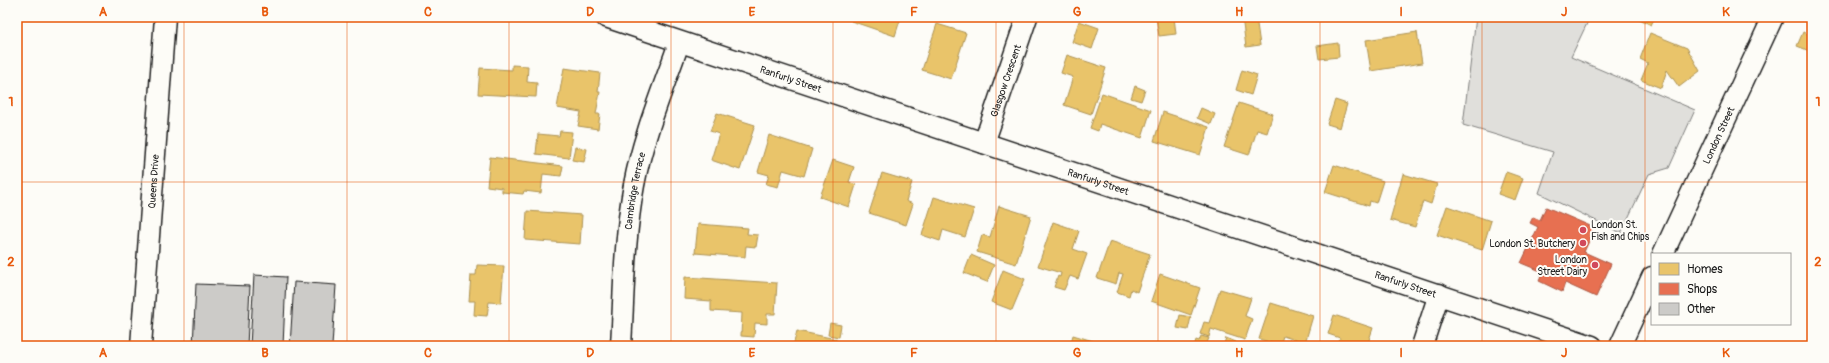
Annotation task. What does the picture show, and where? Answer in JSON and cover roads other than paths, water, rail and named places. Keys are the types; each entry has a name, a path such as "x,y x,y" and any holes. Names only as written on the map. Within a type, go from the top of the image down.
{"street":[{"name":"Queens Drive","path":"141,346 165,17"},
{"name":"Ranfurly Street","path":"606,17 679,43 1592,346"},
{"name":"Glasgow Crescent","path":"984,143 1027,17"},
{"name":"London Street","path":"1663,253 1773,17"},
{"name":"Cambridge Terrace","path":"621,346 629,225 634,185 643,148 679,43"},
{"path":"1620,346 1651,279"},
{"path":"1422,346 1439,294"}],"place":[{"name":"London St. Fish and Chips","path":"1583,230"},
{"name":"London St. Butchery","path":"1583,243"},
{"name":"London Street Dairy","path":"1595,265"}]}
